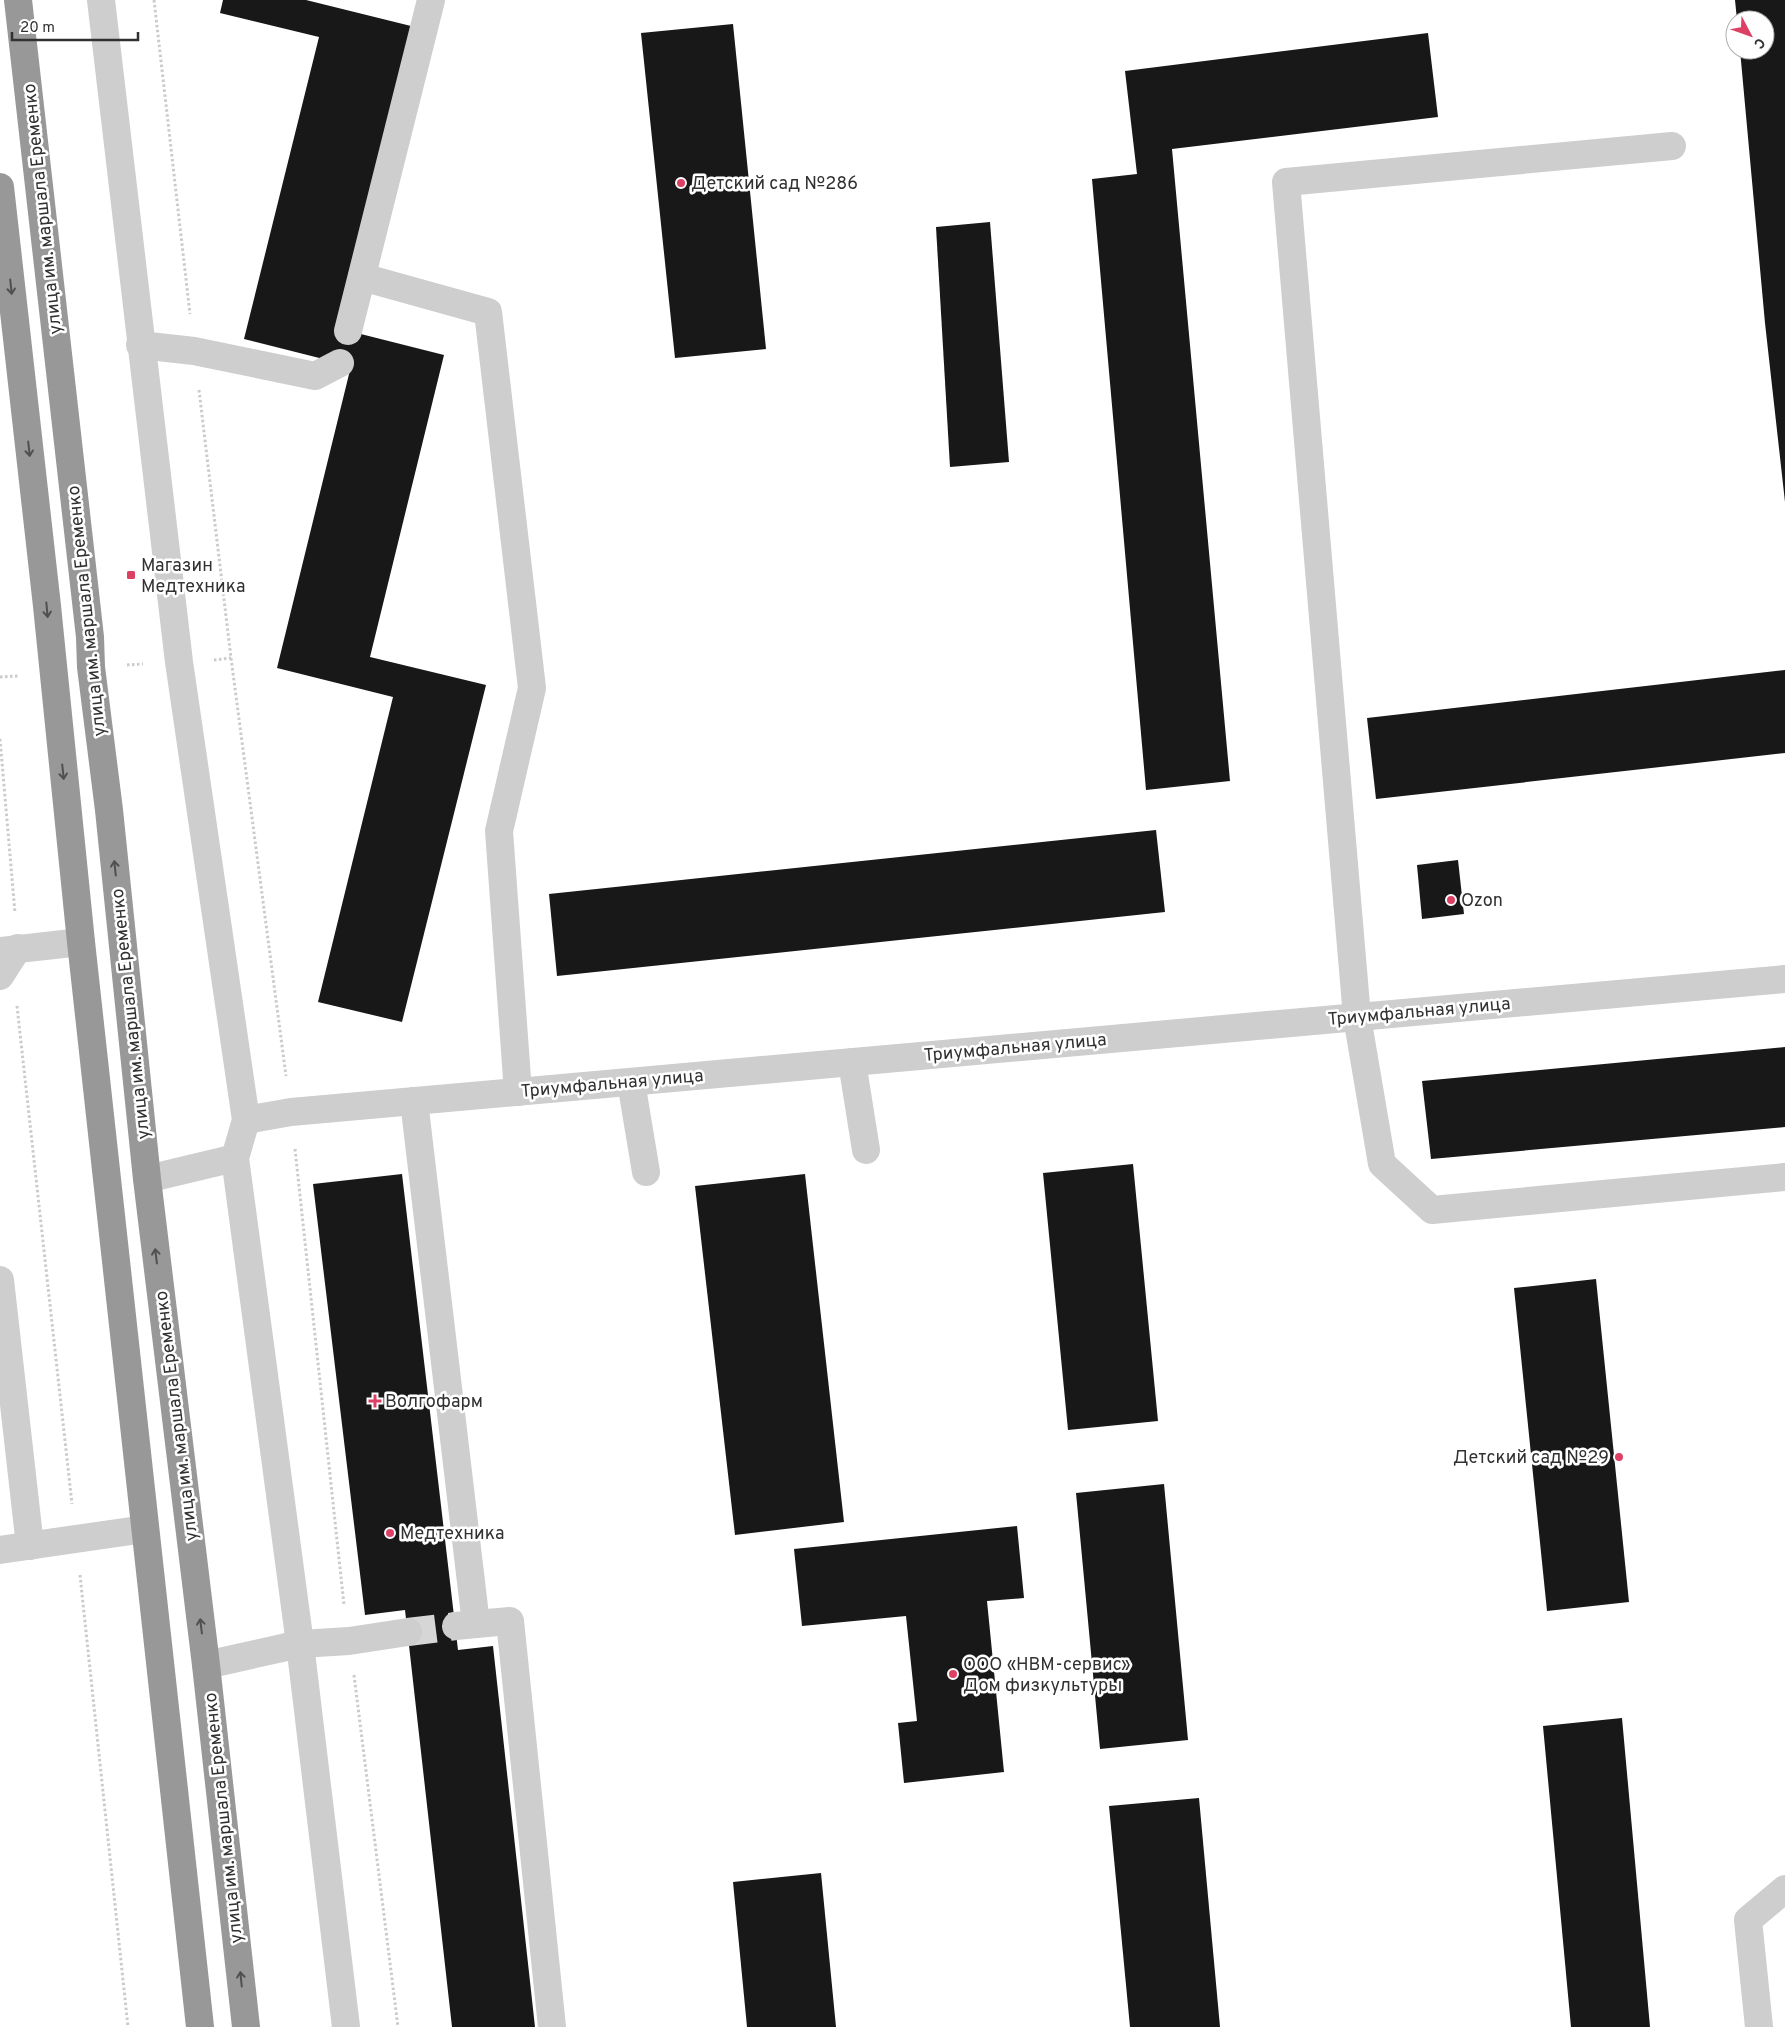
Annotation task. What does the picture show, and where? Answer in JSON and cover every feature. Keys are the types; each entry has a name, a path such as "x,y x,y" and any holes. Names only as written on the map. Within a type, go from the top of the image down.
{"highway":[{"name":"улица им. маршала Еременко","path":"18,0 90,637 91,667 109,810 147,1179 206,1665 246,2027"},
{"path":"0,187 47,606 80,942 200,2027"}],"street":[{"path":"101,0 140,345 179,662 246,1120 235,1158 300,1644 346,2027"},
{"path":"348,331 432,0"},
{"path":"1672,146 1286,182 1357,1017 1382,1164 1432,1210 1785,1176"},
{"path":"362,277 488,312 532,688 498,831 518,1092"},
{"path":"140,345 194,351 315,376 340,363"},
{"path":"0,976 9,949 80,942"},
{"name":"Триумфальная улица","path":"246,1120 291,1112 414,1100 1785,979"},
{"path":"852,1062 866,1150"},
{"path":"631,1082 646,1172"},
{"path":"414,1100 466,1625 510,1621 552,2027"},
{"path":"147,1179 235,1158"},
{"path":"0,1280 30,1546"},
{"path":"0,1550 145,1529"},
{"path":"206,1665 300,1644 349,1641 408,1632"},
{"path":"1759,2027 1748,1920 1785,1889"}],"path":[{"path":"154,0 231,658 291,1112 342,1587 398,2027"},
{"path":"0,739 9,949 16,996 76,1539 128,2027"}],"building":[{"path":"223,0 306,0 411,26 337,328 444,355 370,657 486,685 402,1022 318,1002 393,697 277,668 351,366 244,339 319,37 220,13"},
{"path":"1735,0 1785,0 1785,502 1765,323 1741,60 1775,60 1775,10 1736,10"},
{"path":"733,24 766,349 675,358 641,33"},
{"path":"1428,33 1438,117 1172,149 1230,781 1146,790 1092,179 1137,174 1125,71"},
{"path":"990,222 1009,462 950,467 936,227"},
{"path":"1785,670 1785,753 1376,799 1367,718"},
{"path":"1156,830 1165,912 557,976 549,894"},
{"path":"1458,860 1464,914 1422,919 1417,865"},
{"path":"1785,1047 1785,1127 1431,1159 1422,1081"},
{"path":"1133,1164 1158,1421 1068,1430 1043,1173"},
{"path":"402,1174 458,1650 493,1646 535,2027 452,2027 405,1610 365,1615 313,1184"},
{"path":"805,1174 844,1522 735,1535 695,1186"},
{"path":"1596,1279 1629,1602 1547,1611 1514,1288"},
{"path":"1164,1484 1188,1740 1100,1749 1076,1493"},
{"name":"ООО «НВМ-сервис» Дом физкультуры","path":"1017,1526 1024,1598 987,1601 1004,1772 904,1783 898,1723 917,1721 906,1616 802,1626 794,1549"},
{"path":"1622,1718 1650,2027 1571,2027 1543,1726"},
{"path":"1199,1798 1220,2027 1130,2027 1109,1806"},
{"path":"821,1873 836,2027 747,2027 733,1882"}],"tunnel":[{"path":"408,1632 456,1626"}],"place":[{"name":"Детский сад №286","path":"681,183"},
{"name":"Магазин Медтехника","path":"131,575"},
{"name":"Ozon","path":"1451,900"},
{"name":"Волгофарм","path":"375,1401"},
{"name":"Детский сад №29","path":"1619,1457"},
{"name":"Медтехника","path":"390,1533"},
{"name":"ООО «НВМ-сервис» Дом физкультуры","path":"953,1674"}]}
